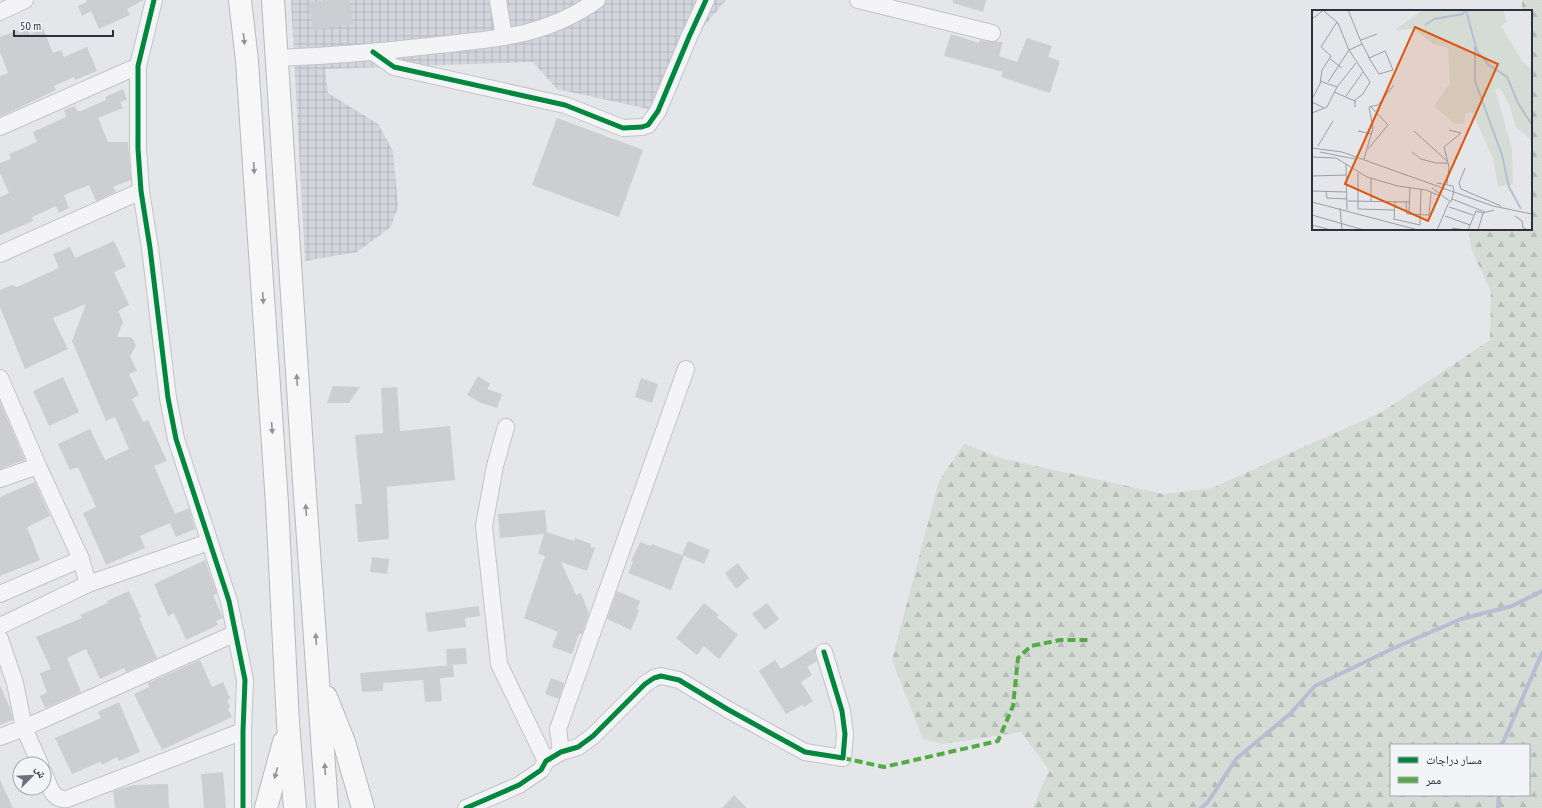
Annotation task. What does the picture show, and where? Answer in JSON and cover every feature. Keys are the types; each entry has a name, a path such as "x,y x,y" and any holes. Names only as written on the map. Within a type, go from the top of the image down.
{"highway":[{"path":"240,0 247,69 277,496 288,723 295,806"},
{"path":"273,0 304,481 327,804"},
{"path":"319,679 344,742 361,802"},
{"path":"268,802 288,723"},
{"path":"327,804 342,793 350,793 361,802"},
{"path":"268,802 286,795 295,806"}],"street":[{"path":"0,12 25,0"},
{"path":"154,0 138,66 138,149 142,191 169,405 176,439 229,601 245,680 243,731 243,808"},
{"path":"498,0 504,37"},
{"path":"277,58 373,52 518,36 557,24 597,0"},
{"path":"373,52 394,66 565,105 623,128 642,127 648,125 658,111 706,0"},
{"path":"858,0 992,33"},
{"path":"0,128 138,66"},
{"path":"0,254 142,191"},
{"path":"561,752 558,729 686,369"},
{"path":"0,378 38,466 81,558 88,584"},
{"path":"506,427 495,466 484,526 498,664 546,761"},
{"path":"0,479 38,466"},
{"path":"0,626 88,584 209,542"},
{"path":"0,594 81,558"},
{"path":"0,737 24,728 236,633"},
{"path":"0,639 15,683 24,728 36,756"},
{"path":"466,808 520,785 541,770 546,761 561,752 578,747 588,740 645,684 654,678 661,676 679,680 727,709 805,752 843,758 845,734 842,711 824,652"},
{"path":"52,791 54,796 60,800 67,799 243,731"}],"shaded area":[{"path":"291,0 726,0 694,38 668,100 648,109 557,89 533,62 325,69 328,93 378,124 393,151 398,206 391,227 357,252 305,261"}],"green space":[{"path":"1522,0 1542,0 1542,808 1033,808 1049,770 1021,732 943,744 923,739 892,660 939,481 964,444 1000,458 1163,494 1212,488 1382,412 1490,340 1491,292 1471,248 1469,230 1532,230 1532,10 1522,10"}],"building":[{"path":"86,0 144,0 127,9 130,15 99,29 91,11 82,16 78,6 87,2"},
{"path":"331,0 349,0 353,24 313,30 309,3"},
{"path":"953,0 986,0 983,12 953,3"},
{"path":"43,28 53,53 61,50 64,57 87,47 97,71 75,80 74,77 54,86 56,90 0,117 0,76 8,73 0,52 0,37 18,30 19,33 28,29 30,34"},
{"path":"951,34 979,43 980,40 1003,42 999,56 1017,62 1027,38 1052,46 1048,57 1060,61 1050,93 1001,77 1003,72 944,56"},
{"path":"123,89 127,100 120,102 123,108 98,118 108,142 128,142 131,180 113,187 116,192 96,201 89,185 64,195 69,208 59,213 56,206 32,217 33,221 0,235 0,197 9,193 0,173 0,163 11,159 9,154 37,142 33,132 66,117 64,110 75,106 77,111 81,111 106,100 105,97"},
{"path":"557,118 643,150 619,217 532,185"},
{"path":"114,241 126,267 114,272 129,305 118,311 123,322 117,337 130,337 133,339 136,346 130,356 137,371 129,374 139,395 132,399 143,422 148,420 167,461 154,466 175,514 189,508 195,529 176,537 170,523 140,536 145,548 106,565 83,513 96,507 78,467 70,470 58,444 90,429 105,460 129,449 115,417 106,421 72,341 86,304 53,318 68,349 25,369 0,307 0,290 12,285 17,287 59,268 53,254 70,247 75,258"},
{"path":"478,376 490,384 487,389 502,394 497,408 481,403 467,395"},
{"path":"63,377 79,412 49,426 33,391"},
{"path":"641,378 658,384 652,403 635,397"},
{"path":"333,386 360,387 349,403 327,403"},
{"path":"397,387 400,431 450,426 455,480 387,487 389,539 358,542 355,504 362,504 355,435 383,433 381,388"},
{"path":"0,402 25,460 0,469"},
{"path":"35,482 50,516 27,527 40,560 0,576 0,497"},
{"path":"545,510 547,532 574,541 575,538 591,544 590,547 595,548 587,571 561,562 576,595 581,593 589,613 582,634 579,634 572,654 552,647 558,632 524,618 545,556 538,554 544,534 500,538 498,514"},
{"path":"688,541 710,550 704,564 682,555"},
{"path":"640,542 651,546 652,544 684,556 671,590 628,573 633,562 631,561"},
{"path":"372,557 389,559 387,574 370,572"},
{"path":"205,560 217,594 213,595 223,618 216,621 218,625 186,640 174,613 168,616 154,584"},
{"path":"738,563 749,578 736,589 725,573"},
{"path":"129,591 157,658 126,672 124,668 100,679 86,649 67,658 81,692 45,708 40,696 47,693 40,673 51,669 36,637 82,618 80,615 108,603 107,601"},
{"path":"617,591 640,601 637,609 639,611 631,630 607,619"},
{"path":"704,603 719,615 717,617 738,635 719,659 704,646 697,655 676,638"},
{"path":"767,603 779,619 765,630 752,614"},
{"path":"479,606 480,616 465,618 466,627 428,632 425,613"},
{"path":"816,647 815,654 817,661 807,667 812,675 801,682 813,701 804,707 803,704 786,714 759,671 775,660 781,669"},
{"path":"466,648 467,664 447,665 446,649"},
{"path":"200,660 212,687 223,682 230,698 227,700 230,707 228,709 232,717 162,750 134,694 149,687 148,683"},
{"path":"453,665 454,677 440,678 442,701 425,702 423,680 383,683 383,691 362,692 360,673"},
{"path":"551,678 564,683 559,699 545,694"},
{"path":"0,685 10,708 13,720 0,725"},
{"path":"119,702 140,752 119,761 117,757 102,765 100,762 72,774 55,738 101,718 98,712"},
{"path":"223,772 226,808 204,808 201,774"},
{"path":"0,780 13,808 0,808"},
{"path":"168,784 169,808 115,808 113,791 134,785"},
{"path":"734,795 747,808 722,808"}],"waterway":[{"path":"1201,808 1208,802 1236,759 1290,714 1315,686 1394,648 1461,619 1512,606 1542,591"},
{"path":"1502,744 1542,653"},
{"path":"1498,808 1499,796"}],"marked path":[{"path":"843,758 884,767 998,741 1013,706 1018,658 1031,646 1060,640 1091,640"}],"cycle path":[{"path":"154,0 138,66 138,149 141,191 150,248 168,398 176,439 229,601 245,680 243,731 243,808"},
{"path":"373,52 394,67 565,105 623,128 642,127 648,125 658,111 706,0"},
{"path":"466,808 519,785 541,770 546,761 561,752 578,747 593,736 645,684 654,678 661,676 679,680 727,709 805,752 843,758 845,734 842,711 824,652"}]}
